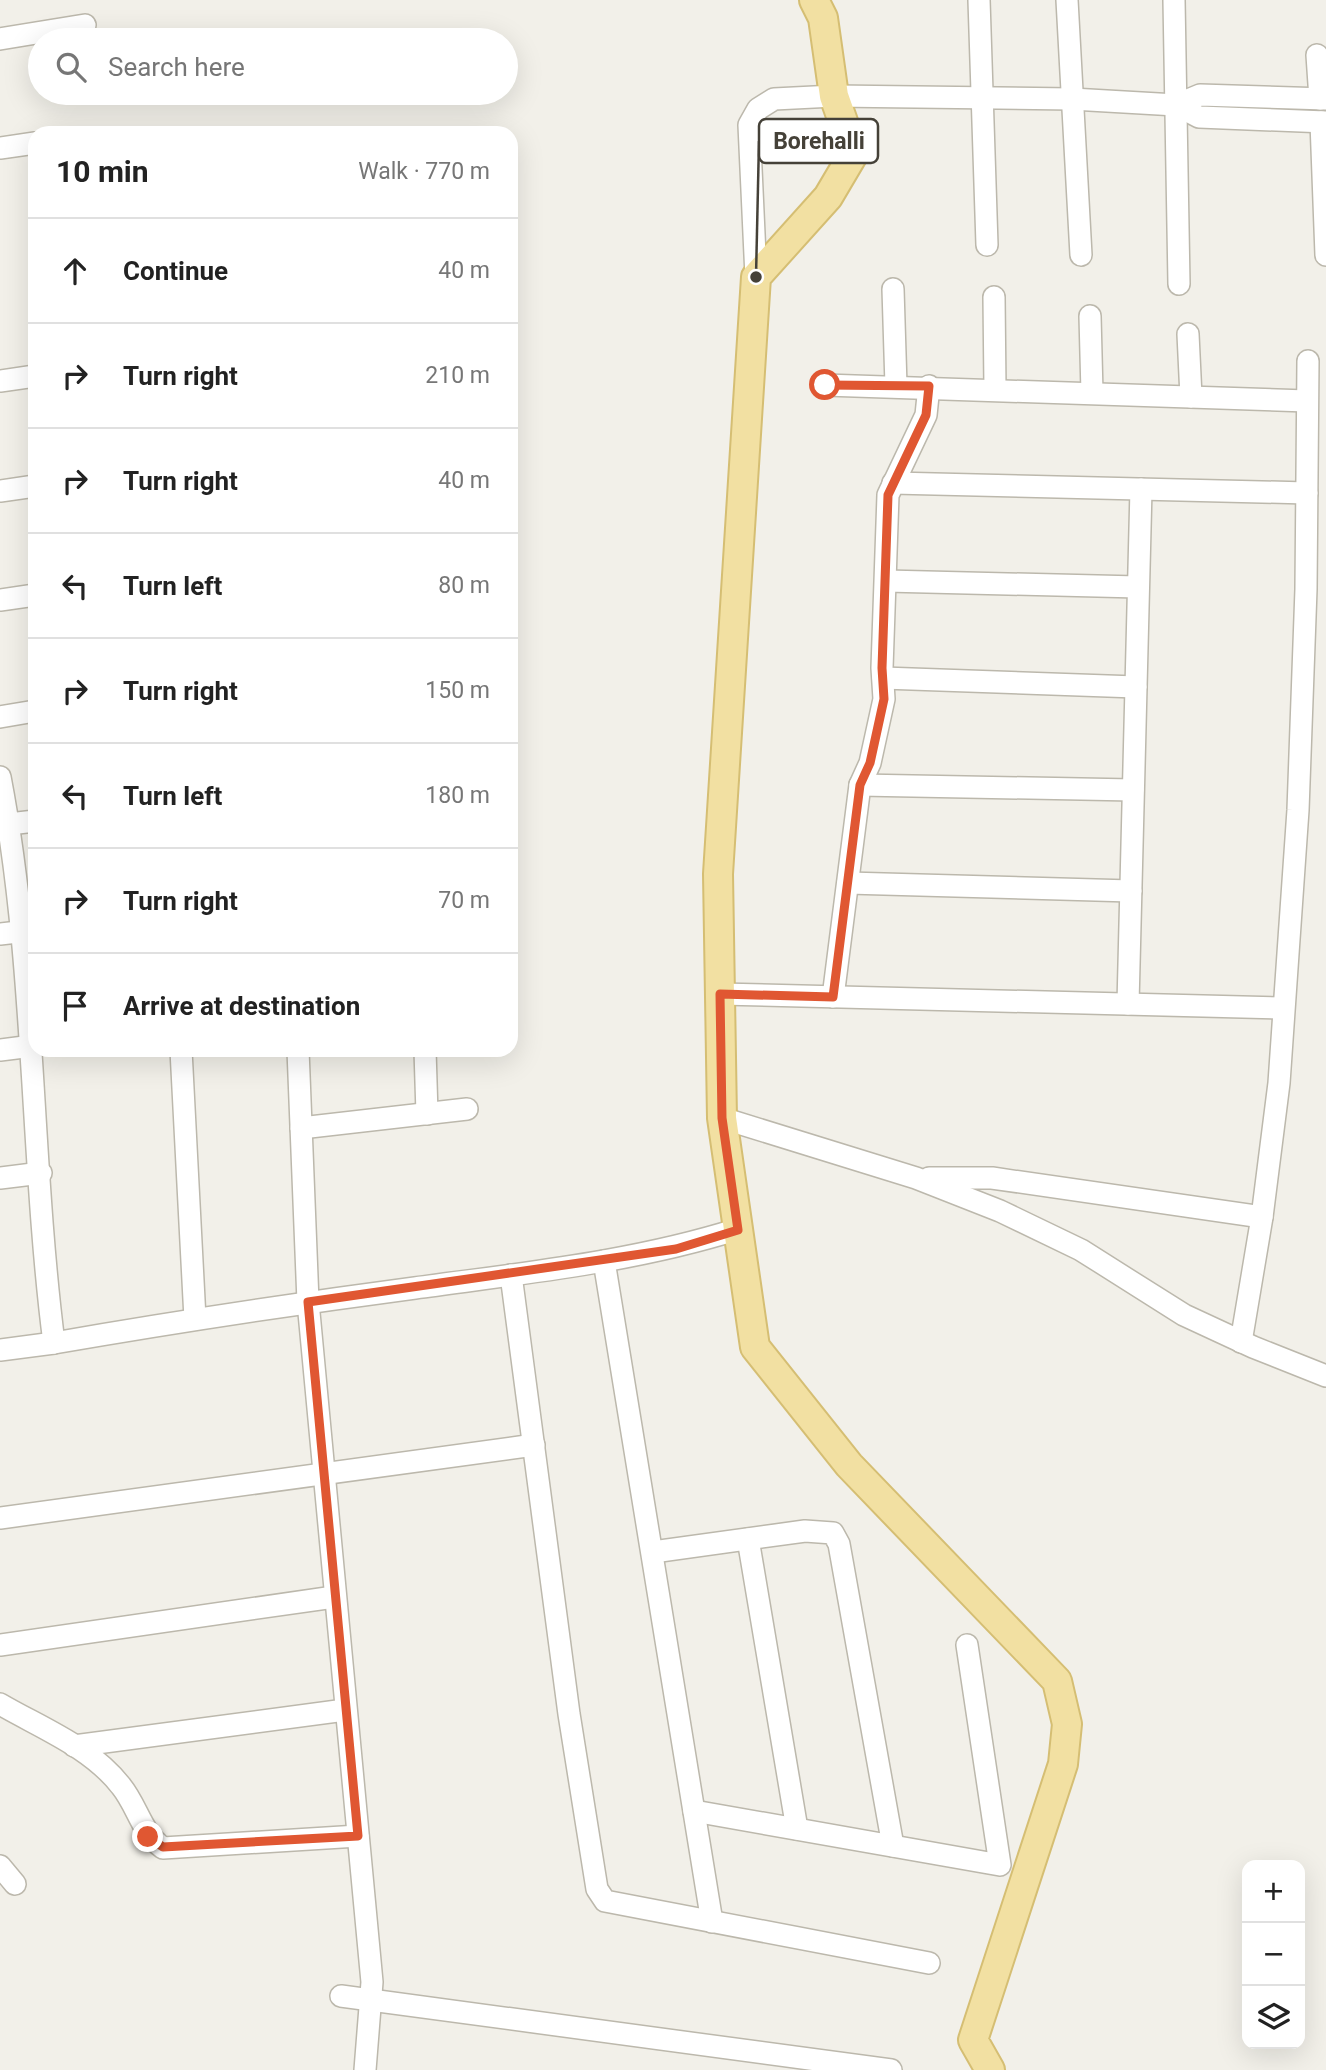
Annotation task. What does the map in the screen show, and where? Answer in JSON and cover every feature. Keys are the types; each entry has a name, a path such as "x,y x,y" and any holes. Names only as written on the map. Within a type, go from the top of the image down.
{"main road":[{"path":"814,0 823,18 834,96 854,153 828,197 756,278 718,874 722,1118 755,1347 849,1465 1057,1681 1068,1724 1063,1764 973,2040 989,2070"}],"street":[{"path":"979,0 988,245"},
{"path":"1067,0 1081,255"},
{"path":"1174,0 1179,284"},
{"path":"67,28 85,25"},
{"path":"0,39 28,34"},
{"path":"1175,105 1200,95 1323,99 1317,55"},
{"path":"756,278 749,125 764,103 774,99 834,96 1072,99 1175,105 1199,117 1323,122 1326,255"},
{"path":"0,148 28,144"},
{"path":"893,289 896,386"},
{"path":"994,297 995,389"},
{"path":"1090,316 1092,393"},
{"path":"1188,334 1191,397"},
{"path":"1241,1342 1262,1217 1279,1083 1298,810 1308,361"},
{"path":"0,381 28,377"},
{"path":"825,385 929,386 1307,401"},
{"path":"833,997 860,785 877,734 884,699 888,495 926,415 929,386"},
{"path":"893,483 1307,493"},
{"path":"0,491 28,487"},
{"path":"1128,1004 1141,489"},
{"path":"886,580 1138,587"},
{"path":"0,600 28,596"},
{"path":"883,678 1136,687"},
{"path":"0,716 28,712"},
{"path":"0,778 28,925"},
{"path":"860,785 1133,790"},
{"path":"9,824 28,822"},
{"path":"848,883 1130,891"},
{"path":"0,934 28,930"},
{"path":"720,994 1283,1008"},
{"path":"0,1050 28,1046"},
{"path":"33,1057 46,1279 54,1343"},
{"path":"181,1057 195,1319"},
{"path":"298,1057 308,1302 372,1982 365,2070"},
{"path":"425,1057 427,1114"},
{"path":"301,1128 467,1109"},
{"path":"722,1118 916,1178 1000,1211 1081,1250 1184,1315 1241,1342 1326,1376"},
{"path":"0,1178 41,1173"},
{"path":"916,1178 992,1178 1262,1217"},
{"path":"0,1350 308,1302 604,1261 676,1249 738,1230"},
{"path":"604,1261 712,1922"},
{"path":"511,1275 573,1739 597,1889 605,1901 929,1963"},
{"path":"0,1518 534,1445"},
{"path":"653,1552 820,1531 833,1534 839,1544 893,1846"},
{"path":"748,1539 797,1829"},
{"path":"0,1645 334,1597"},
{"path":"694,1811 1000,1865 967,1645"},
{"path":"0,1704 86,1752 122,1786 148,1837 163,1847 358,1836"},
{"path":"74,1746 345,1710"},
{"path":"0,1866 15,1884"},
{"path":"341,1996 741,2061 891,2070"}],"place":[{"name":"Borehalli","path":"756,277"}],"route":[{"path":"148,1837 163,1847 358,1836 346,1731 308,1302 511,1275 676,1249 738,1230 722,1118 720,994 833,997 860,785 870,763 884,699 882,668 888,495 926,415 929,386 825,385"}]}
